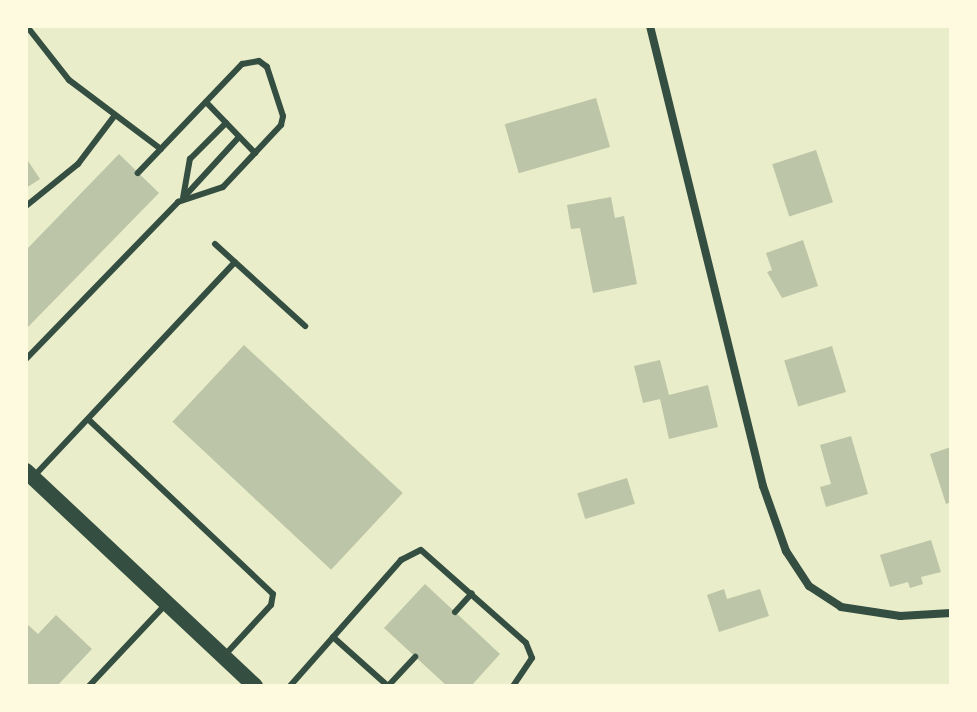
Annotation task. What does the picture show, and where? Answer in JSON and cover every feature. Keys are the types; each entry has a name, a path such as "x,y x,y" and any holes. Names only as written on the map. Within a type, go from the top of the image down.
{"main road":[{"path":"29,474 255,686"}],"street":[{"path":"650,26 777,529 809,586 841,607 900,616 951,613"}],"lane":[{"path":"29,29 69,80 161,149"},
{"path":"138,173 242,64 263,63 283,121 219,190 183,198"},
{"path":"206,102 255,153"},
{"path":"26,206 78,164 115,115"},
{"path":"183,198 190,159 226,123"},
{"path":"26,359 239,137"},
{"path":"215,244 305,326"},
{"path":"29,474 89,420 235,262"},
{"path":"89,420 273,594 271,605 224,656"},
{"path":"290,686 413,550 430,554 531,650 529,666 513,686"},
{"path":"455,612 472,593"},
{"path":"89,686 167,603"},
{"path":"333,637 388,686 415,657"}],"building":[{"path":"596,98 610,147 519,173 505,124"},
{"path":"816,150 833,202 789,217 772,164"},
{"path":"119,154 159,193 28,327 26,250"},
{"path":"26,158 40,179 26,188"},
{"path":"611,197 615,218 624,216 637,284 593,293 580,228 571,229 567,205"},
{"path":"803,240 818,286 782,298 767,272 772,270 766,253"},
{"path":"244,345 403,493 331,570 172,422"},
{"path":"832,346 846,392 798,407 784,361"},
{"path":"660,360 669,395 708,385 718,427 669,439 660,399 643,403 634,366"},
{"path":"851,436 868,494 826,507 820,487 831,484 820,445"},
{"path":"951,447 951,502 946,504 930,454"},
{"path":"627,478 635,504 585,519 577,493"},
{"path":"931,540 941,572 921,577 923,584 910,588 908,582 890,587 880,555"},
{"path":"425,584 500,654 471,686 447,686 384,628"},
{"path":"724,589 727,599 760,589 769,616 719,632 707,595"},
{"path":"56,615 92,649 57,686 26,686 26,623 38,634"}]}
